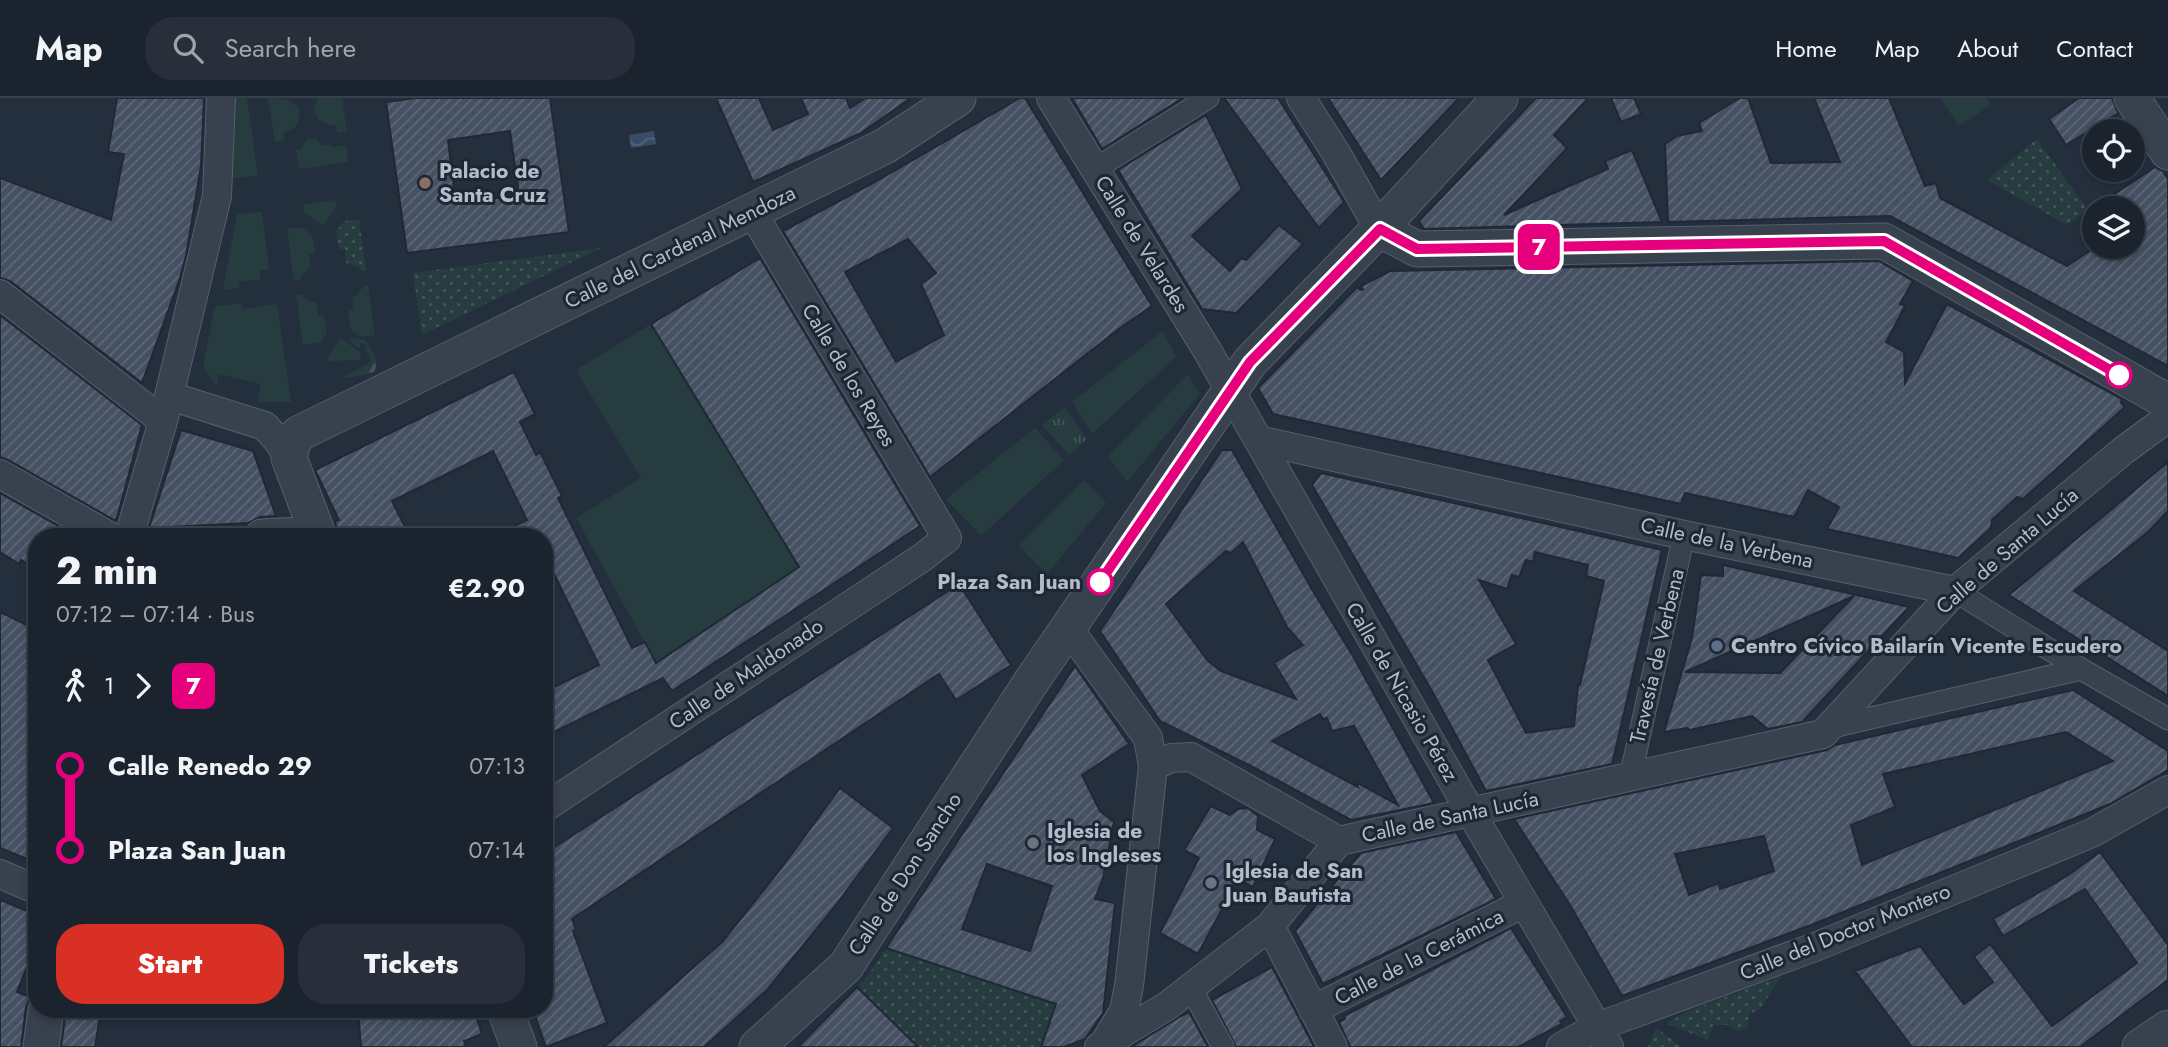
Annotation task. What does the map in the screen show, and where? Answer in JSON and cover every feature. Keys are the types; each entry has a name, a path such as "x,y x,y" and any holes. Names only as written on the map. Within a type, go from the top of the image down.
{"street":[{"path":"132,528 167,409 217,196 221,98"},
{"name":"Calle del Cardenal Mendoza","path":"289,458 298,434 885,146 958,98"},
{"name":"Calle de Velardes","path":"1051,98 1231,392"},
{"path":"1095,169 1208,98"},
{"path":"1301,98 1380,229 1417,249 1884,241 2168,402"},
{"name":"Calle de Don Sancho","path":"757,1047 846,966 1031,682 1250,362 1380,229 1500,98"},
{"path":"2132,98 2168,152"},
{"name":"Calle de los Reyes","path":"752,212 947,538"},
{"path":"0,294 167,409 265,426 289,458 315,528"},
{"name":"Calle de Nicasio Pérez","path":"1231,392 1470,811 1603,1037"},
{"name":"Calle de Santa Lucía","path":"1101,1047 1167,1006 1270,926 1339,841 1823,734 1955,591 2124,450 2168,418"},
{"name":"Calle de la Verbena","path":"1258,440 1684,535 1955,591 2168,719"},
{"path":"0,474 95,528"},
{"name":"Travesía de Verbena","path":"1630,778 1684,535"},
{"name":"Calle de Maldonado","path":"553,802 923,557 947,538"},
{"path":"1068,628 1148,738 1153,766 1129,986 1124,1011 1101,1047"},
{"name":"Calle de Santa Lucía","path":"1828,728 2081,668"},
{"path":"1153,766 1171,758 1191,757 1339,841"},
{"name":"Calle del Doctor Montero","path":"1561,1047 1603,1037 2092,833 2168,790"},
{"path":"0,874 28,886"},
{"name":"Calle de la Cerámica","path":"1312,1010 1524,904"},
{"path":"1270,926 1312,1010 1334,1047"},
{"path":"1129,986 1142,1000 1167,1006"},
{"path":"1191,988 1223,1047"},
{"path":"41,1047 45,1018"},
{"path":"508,1018 519,1047"},
{"path":"2140,1047 2168,1028"}],"green space":[{"path":"233,98 247,98 258,176 229,178"},
{"path":"268,98 286,99 298,107 297,124 292,130 283,132 284,140 275,142"},
{"path":"318,98 342,98 347,132 337,133 336,125 318,119 314,107"},
{"path":"1940,98 1986,98 1991,105 1959,126"},
{"path":"315,138 322,146 346,145 348,162 299,169 296,150 302,149 308,139"},
{"path":"2037,139 2082,202 2082,214 2067,225 1987,180"},
{"path":"336,200 337,206 323,226 304,212 303,204"},
{"path":"262,212 269,270 260,271 260,280 240,281 239,288 223,290 237,214"},
{"path":"359,219 366,271 346,263 345,249 339,250 336,232 344,221"},
{"path":"302,227 312,235 315,253 309,254 311,267 302,275 301,280 294,281 287,229"},
{"path":"601,248 422,335 413,273"},
{"path":"363,286 368,286 375,335 361,337 351,330 348,311 353,310 352,298 358,295"},
{"path":"296,295 302,295 306,300 316,303 318,316 324,315 327,333 320,343 303,345"},
{"path":"241,303 242,309 277,304 291,402 257,402 261,384 219,374 216,387 203,366 215,306"},
{"path":"651,324 801,566 656,663 576,518 641,478 576,370"},
{"path":"1163,331 1176,357 1092,434 1072,402"},
{"path":"341,338 360,352 361,360 328,361"},
{"path":"354,338 365,340 375,355 376,367 374,372 340,379 371,362 365,350 367,345 361,343 359,348 349,341"},
{"path":"1188,374 1200,394 1127,482 1108,456"},
{"path":"1065,407 1087,439 1069,455 1042,425"},
{"path":"1035,428 1064,460 981,536 946,499"},
{"path":"1084,480 1106,503 1047,574 1019,546"},
{"path":"886,948 1056,1004 1041,1047 918,1047 857,987"},
{"path":"1781,976 1761,1008 1750,1014 1747,1028 1739,1031 1728,1025 1713,1025 1708,1040 1666,1023 1688,1011"},
{"path":"1656,1028 1682,1047 1648,1047"}],"water":[{"path":"654,131 656,144 631,148 629,135"}],"building":[{"path":"117,98 204,98 201,166 186,256 142,383 10,281 0,278 0,178 111,220 124,154 108,152"},
{"name":"Palacio de Santa Cruz","path":"416,98 550,98 569,232 407,253 386,102","holes":["510,131 519,195 456,204 448,140"]},
{"path":"716,98 759,98 773,130 808,114 801,98 846,98 850,108 866,98 911,98 861,133 753,182"},
{"path":"1020,98 1025,98 1152,306 930,477 783,231 875,182","holes":["908,239 936,273 921,284 944,335 896,362 845,272"]},
{"path":"1072,98 1183,98 1102,149"},
{"path":"1224,98 1278,98 1344,202 1319,228"},
{"path":"1328,98 1459,98 1381,180"},
{"path":"1536,98 1588,98 1554,135 1567,148 1504,215 1608,169 1605,161 1632,150 1662,222 1424,229 1419,221"},
{"path":"1611,98 1634,98 1641,114 1621,122"},
{"path":"1740,98 1748,98 1771,163 1840,162 1814,98 1889,98 1925,186 1936,183 1940,198 2067,266 2082,256 2082,259 2145,259 2145,196 2112,196 2132,182 2145,182 2145,174 2155,167 2163,171 2168,179 2168,366 1890,216 1668,222 1665,144 1677,136 1702,131 1699,123"},
{"path":"2079,98 2112,98 2118,113 2108,119 2082,119 2082,135 2066,145 2049,119"},
{"path":"1206,115 1242,189 1192,236 1230,271 1241,258 1246,260 1279,225 1303,244 1236,313 1202,309 1118,170"},
{"path":"760,258 920,526 672,691 663,678 553,733 553,688 599,665 553,572 553,528 511,528 527,520 493,451 392,501 406,528 337,528 335,522 339,520 315,470 514,372 535,414 520,422 536,455 540,452 562,496 558,498 632,648 645,642 656,663 799,567 651,324"},
{"path":"1879,261 1913,281 1900,304 1905,306 1886,342 1904,352 1905,383 1947,304 2122,399 2121,403 2125,407 2023,499 2017,497 1992,520 1991,528 1958,558 1827,529 1839,507 1808,490 1794,517 1685,493 1681,504 1273,414 1258,388 1357,287 1361,290 1361,286 1390,271"},
{"path":"0,315 142,425 117,518 114,520 0,457"},
{"path":"181,430 253,451 276,516 260,517 248,523 149,528"},
{"path":"1222,450 1232,450 1353,656 1434,803 1351,820 1160,721 1100,631","holes":["1243,542 1287,627 1303,645 1274,663 1296,699 1221,671 1208,661 1166,604 1226,551 1231,553","1320,714 1323,719 1327,718 1332,731 1354,726 1398,805 1272,741"]},
{"path":"2168,462 2168,511 2148,532 2074,591 2168,651 2168,696 2009,595"},
{"path":"1321,473 1662,550 1612,764 1486,791 1432,691 1312,485","holes":["1535,552 1588,565 1586,576 1604,581 1578,685 1574,726 1526,733 1488,660 1516,644 1479,580 1507,589 1512,575 1519,577 1526,560 1533,562"]},
{"path":"0,493 62,528 28,528 28,564 21,560 19,564 0,552"},
{"path":"1723,565 1909,607 1802,722 1768,729 1752,716 1690,730 1687,728 1664,732 1692,638 1701,575 1723,576","holes":["1854,596 1780,673 1685,672"]},
{"path":"959,584 1011,665 956,700 939,674 572,919 576,930 573,931 607,1023 546,1047 536,1018 553,1018 553,848"},
{"path":"0,612 28,626 28,859 0,848"},
{"name":"Iglesia de los Ingleses","path":"1075,666 1129,744 1082,775 1100,811 1114,822 1103,878 1095,899 1115,903 1103,1013 1085,1039 1064,1047 1041,1047 1056,1004 886,948","holes":["987,864 1052,886 1030,951 962,929"]},
{"path":"2073,690 2168,751 2168,770 2110,804 1811,925 1622,996 1570,905 1514,819 1827,750 1835,745","holes":["2066,732 2113,761 1862,865 1851,825 1895,807 1883,774","1764,836 1774,871 1720,889 1719,883 1689,895 1675,854"]},
{"path":"840,788 893,828 836,905 767,990 704,1047 604,1047 723,941"},
{"name":"Iglesia de San Juan Bautista","path":"1211,806 1230,815 1238,809 1248,808 1258,816 1257,830 1275,839 1253,887 1238,879 1198,954 1160,933 1199,858 1184,850"},
{"path":"1456,832 1496,899 1323,984 1295,931 1361,853"},
{"path":"2100,852 2168,945 2168,980 2080,1047 1912,1047 1855,971 1920,946 1964,1004 1993,982 1974,957 1990,944 2052,1026 2137,963 2085,889 2003,936 1993,919 2067,876"},
{"path":"0,900 28,911 28,964 17,992 28,996 28,1002 21,1047 0,1047"},
{"path":"1511,928 1567,1017 1560,1021 1562,1024 1518,1047 1350,1047 1339,1022 1345,1019 1344,1016"},
{"path":"1272,967 1314,1047 1236,1047 1212,1000"},
{"path":"857,987 918,1047 798,1047"},
{"path":"1189,1012 1208,1047 1131,1047 1181,1016"},
{"path":"65,1018 100,1018 95,1047 61,1047"},
{"path":"359,1018 477,1018 482,1034 464,1041 466,1047 361,1047"}],"bus line":[{"name":"7","path":"1100,582 1250,362 1380,229 1417,249 1884,241 2119,375"}],"place":[{"name":"Palacio de Santa Cruz","path":"425,183"},
{"name":"Plaza San Juan","path":"1100,582"},
{"name":"Centro Cívico Bailarín Vicente Escudero","path":"1717,646"},
{"name":"Iglesia de los Ingleses","path":"1033,843"},
{"name":"Iglesia de San Juan Bautista","path":"1211,883"}]}
